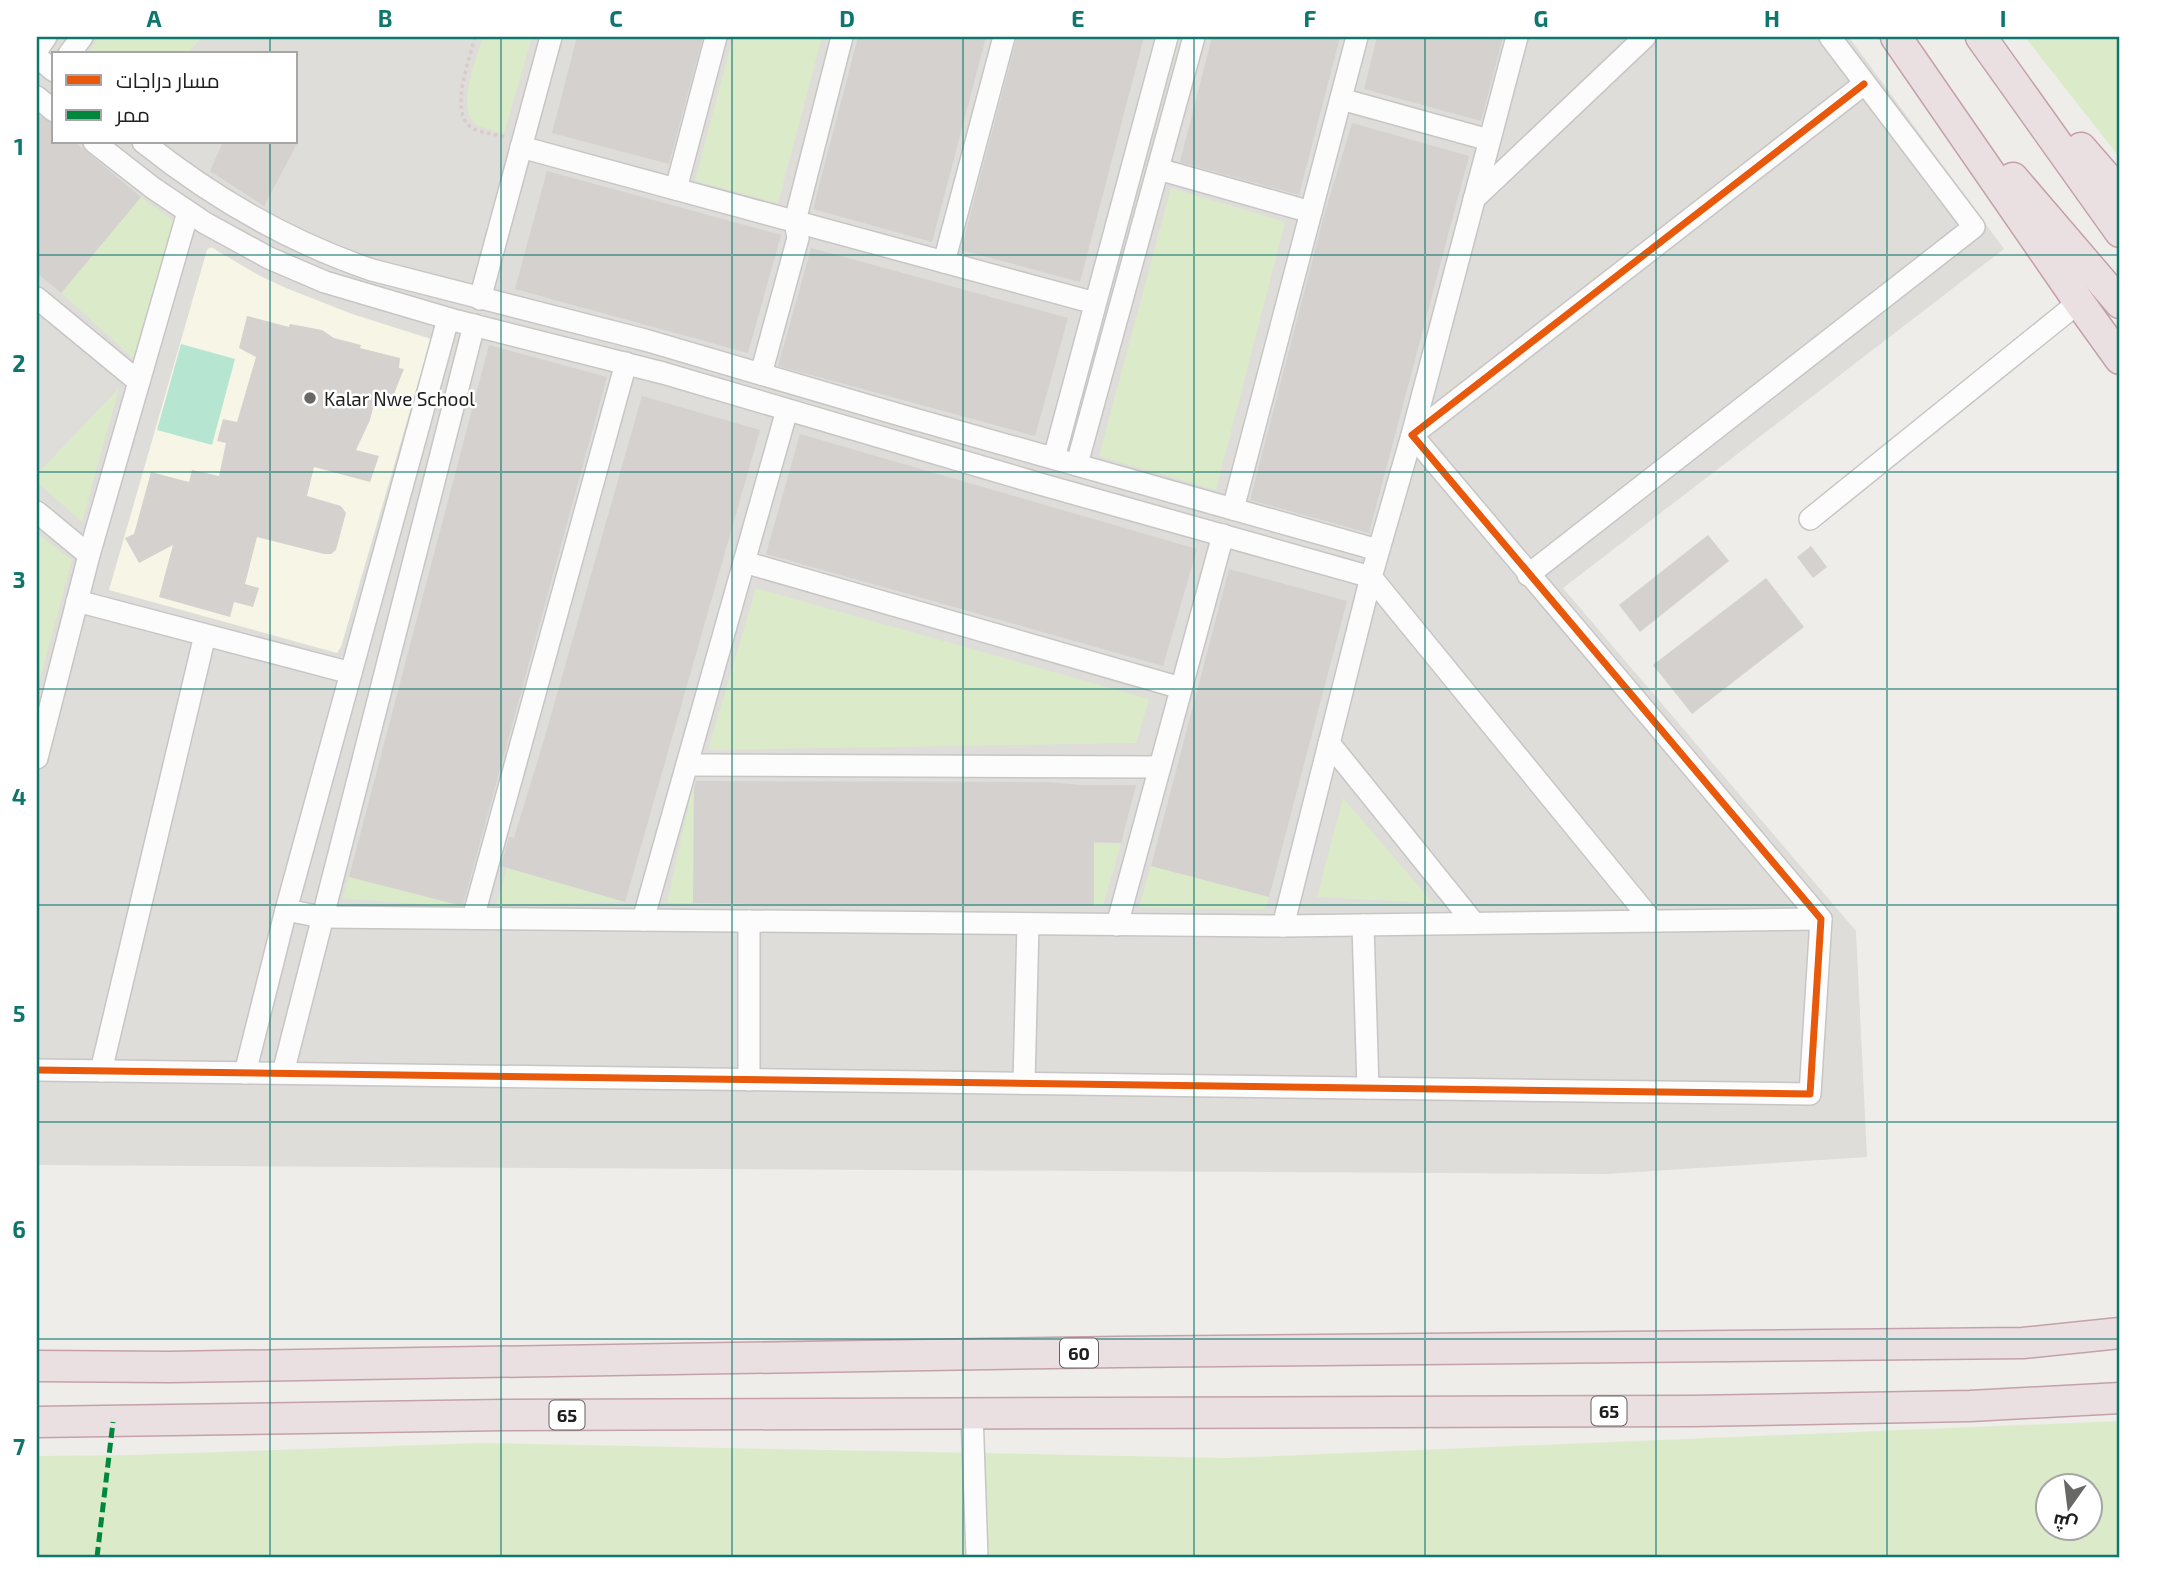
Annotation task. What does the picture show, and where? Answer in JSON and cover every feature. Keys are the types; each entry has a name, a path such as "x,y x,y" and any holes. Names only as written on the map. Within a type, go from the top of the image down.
{"highway":[{"path":"1983,37 2120,193"},
{"path":"1983,37 2120,232"},
{"path":"1903,47 2120,359"},
{"path":"1903,47 2120,303"},
{"name":"60","path":"37,1366 169,1367 1104,1352 2023,1343 2120,1333"},
{"name":"65","path":"37,1423 504,1415 1678,1411 1970,1406 2120,1398"}],"street":[{"path":"37,50 46,37"},
{"path":"71,52 82,37"},
{"path":"480,299 551,37"},
{"path":"676,189 716,37"},
{"path":"761,374 798,238 794,221 842,37"},
{"path":"944,262 1004,37"},
{"path":"1054,458 1167,37"},
{"path":"1077,464 1194,37"},
{"path":"1233,509 1357,37"},
{"path":"1283,926 1378,550 1412,435 1517,37"},
{"path":"1474,199 1645,37"},
{"path":"1528,575 1974,227 1830,37"},
{"path":"37,57 52,69"},
{"path":"1161,59 1186,66"},
{"path":"1412,435 1864,84"},
{"path":"37,97 52,109"},
{"path":"1341,99 1489,140"},
{"path":"97,144 153,188 230,238 325,282 474,325 626,363 1371,577 1652,921"},
{"path":"146,144 197,183 284,234 344,261 480,299 645,340 1378,550"},
{"path":"522,144 676,189 1095,303"},
{"path":"1158,169 1311,212"},
{"path":"37,758 89,555 188,212"},
{"path":"269,258 284,234"},
{"path":"37,298 139,382"},
{"path":"1810,519 2079,302"},
{"path":"245,1073 286,910 448,318"},
{"path":"283,1073 474,325"},
{"path":"472,918 626,363"},
{"path":"643,920 787,410"},
{"path":"37,1070 1810,1094 1821,919 1412,435"},
{"path":"37,512 89,555"},
{"path":"1117,925 1223,535"},
{"path":"744,562 1181,688"},
{"path":"77,601 351,673"},
{"path":"101,1071 205,635"},
{"path":"1329,743 1474,923"},
{"path":"687,765 1160,768"},
{"path":"286,910 322,917 1283,926 1821,919"},
{"path":"749,921 749,1080"},
{"path":"1024,1083 1028,924"},
{"path":"1363,925 1368,1088"},
{"path":"972,1412 976,1557"}],"path":[{"path":"475,37 461,96 463,119 472,128 522,144"}],"shaded area":[{"path":"37,37 1849,37 2004,249 1563,588 1856,931 1867,1157 1606,1174 37,1165"},
{"path":"211,247 286,288 352,314 431,339 341,647 337,653 109,590 207,250"}],"green space":[{"path":"99,37 202,37 189,52 88,52"},
{"path":"483,37 532,37 504,133 477,125 470,118 467,109 472,70"},
{"path":"733,37 822,37 778,203 695,181"},
{"path":"2025,37 2120,37 2120,158"},
{"path":"1171,188 1285,222 1216,490 1099,456"},
{"path":"141,197 175,222 135,360 61,293"},
{"path":"181,344 235,359 212,445 157,430"},
{"path":"119,388 82,522 37,482 37,474"},
{"path":"39,535 72,560 37,690 37,538"},
{"path":"756,588 1149,699 1136,743 708,750"},
{"path":"694,781 693,903 667,903"},
{"path":"1343,798 1433,903 1317,897"},
{"path":"1094,843 1121,843 1103,906 1094,905"},
{"path":"1151,866 1269,897 1265,909 1139,908"},
{"path":"507,868 625,902 496,905"},
{"path":"349,876 468,908 342,898"},
{"path":"2120,1421 2120,1557 37,1557 37,1456 483,1443 1227,1458"}],"building":[{"path":"577,37 703,37 669,164 552,133"},
{"path":"858,37 986,37 932,242 813,209"},
{"path":"1017,37 1144,37 1080,282 961,250"},
{"path":"1212,37 1340,37 1299,195 1180,162"},
{"path":"1377,37 1503,37 1481,121 1364,89"},
{"path":"37,114 52,124 52,144 77,144 141,197 61,293 37,273"},
{"path":"1352,123 1469,156 1369,533 1250,500 1325,212"},
{"path":"222,144 297,144 264,206 210,171"},
{"path":"547,171 781,235 748,353 515,289"},
{"path":"811,248 1068,318 1035,436 778,366"},
{"path":"247,316 289,327 290,324 322,330 334,338 361,345 360,348 400,358 399,368 404,369 393,396 377,392 370,420 356,450 379,456 370,482 314,467 307,496 341,506 346,513 336,550 331,554 324,554 257,537 245,584 259,588 253,607 234,602 230,617 159,597 173,545 139,563 125,538 134,534 151,472 189,482 192,470 219,476 226,443 217,441 223,419 237,422 256,357 239,348"},
{"path":"489,345 607,377 463,905 459,905 349,877"},
{"path":"642,396 760,430 625,902 501,866 509,837 514,838 546,733"},
{"path":"800,434 1197,549 1163,666 766,554"},
{"path":"1708,535 1729,561 1640,632 1619,605"},
{"path":"1811,546 1827,567 1813,578 1797,557"},
{"path":"1229,569 1347,601 1269,897 1151,866"},
{"path":"1766,578 1804,627 1692,714 1653,665"},
{"path":"696,781 1048,782 1136,785 1121,843 1094,842 1094,905 757,904 693,903"}],"marked path":[{"path":"97,1557 113,1422"}],"cycle path":[{"path":"37,1070 1810,1094 1821,919 1412,435 1864,84"}],"place":[{"name":"Kalar Nwe School","path":"310,398"}]}
